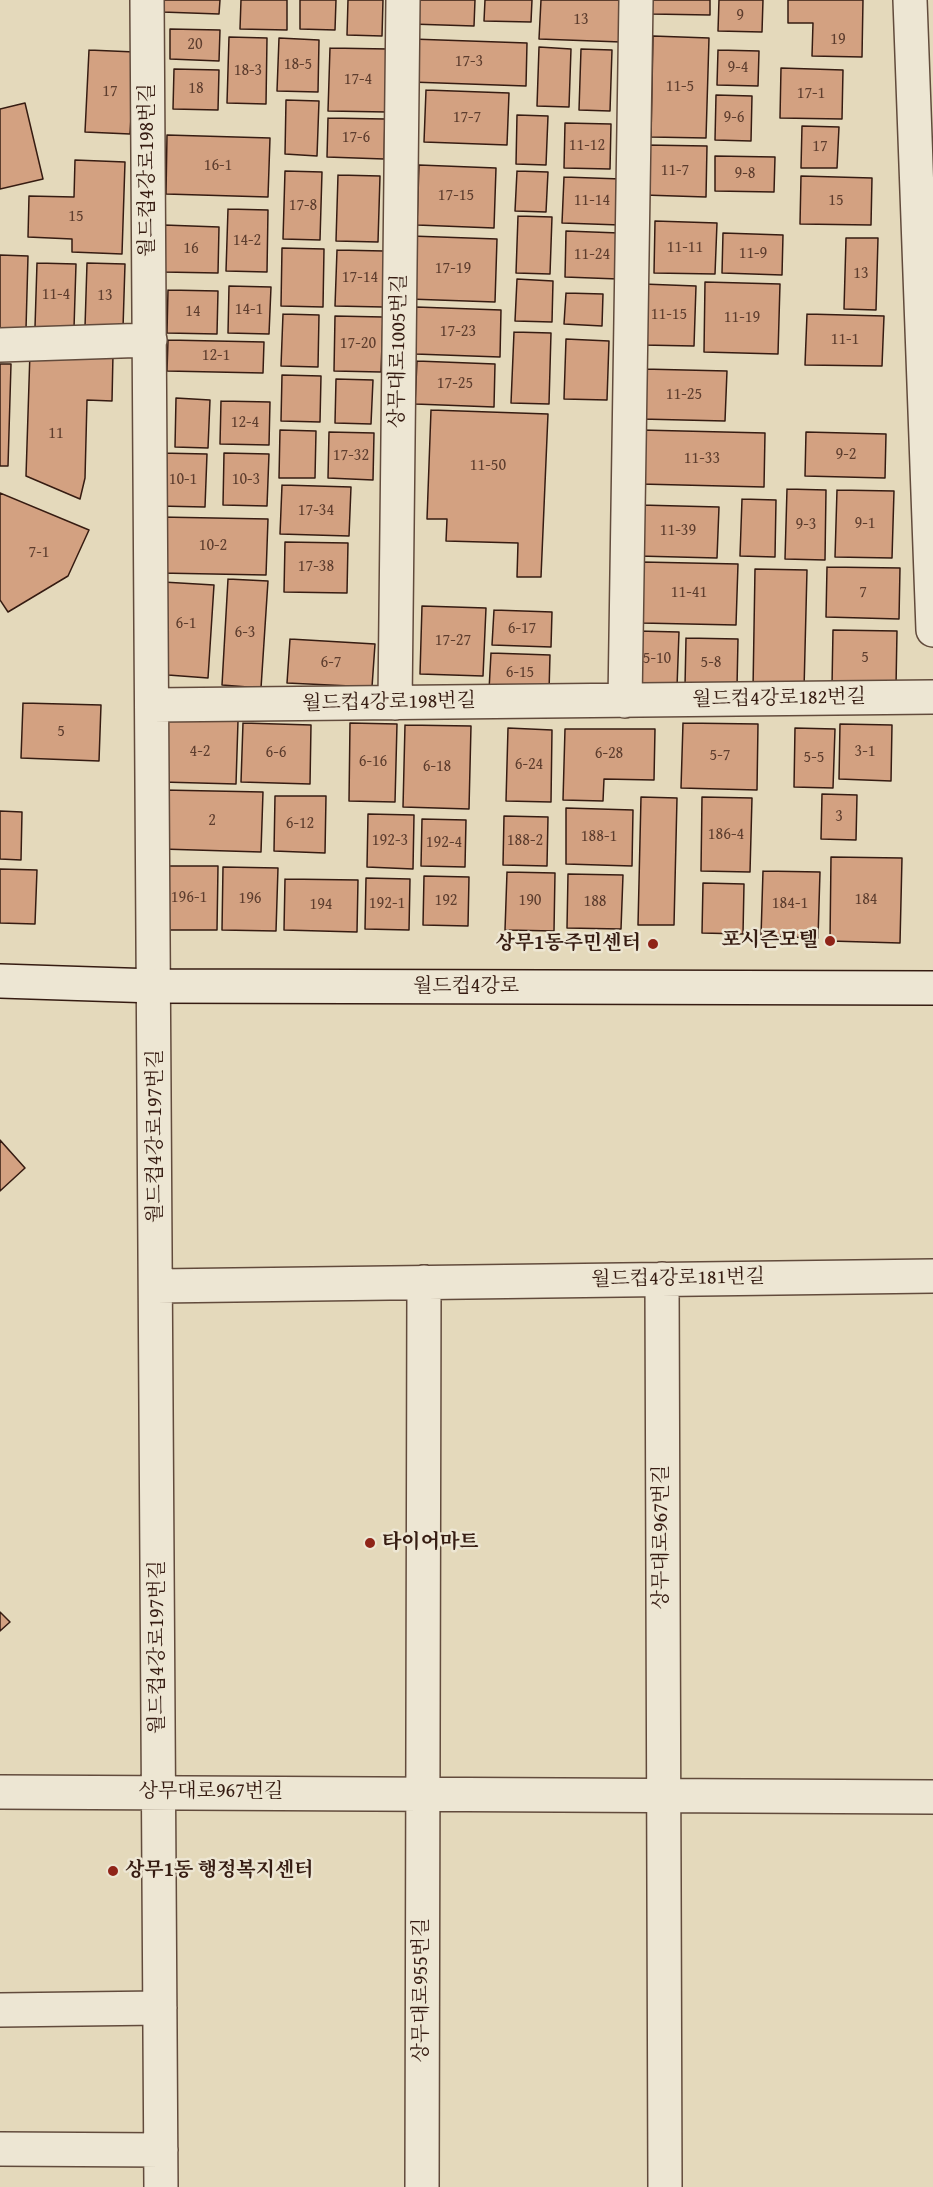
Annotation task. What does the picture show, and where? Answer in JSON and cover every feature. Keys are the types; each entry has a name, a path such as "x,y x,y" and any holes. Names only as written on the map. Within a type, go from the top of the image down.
{"street":[{"name":"월드컵4강로198번길","path":"147,0 155,986"},
{"name":"상무대로1005번길","path":"395,703 403,0"},
{"path":"625,701 636,0"},
{"path":"910,0 933,630"},
{"path":"0,345 150,340"},
{"name":"월드컵4강로182번길","path":"625,701 933,698"},
{"name":"월드컵4강로198번길","path":"153,705 625,701"},
{"name":"월드컵4강로","path":"0,981 155,986 933,988"},
{"name":"월드컵4강로197번길","path":"155,986 161,2187"},
{"name":"월드컵4강로181번길","path":"424,1282 933,1276"},
{"name":"상무대로967번길","path":"662,1279 663,1795"},
{"path":"157,1286 424,1282 423,1794"},
{"name":"상무대로967번길","path":"0,1792 933,1797"},
{"name":"상무대로955번길","path":"422,2187 423,1794"},
{"path":"663,1795 665,2187"},
{"path":"0,2010 160,2008"},
{"path":"0,2150 161,2150"}],"building":[{"path":"162,0 220,0 219,14 162,12"},
{"path":"241,0 287,0 287,30 240,29"},
{"path":"300,0 336,0 335,30 300,29"},
{"path":"348,0 383,0 382,36 347,35"},
{"path":"412,0 475,0 474,26 411,24"},
{"path":"485,0 532,0 531,22 484,21"},
{"path":"541,0 622,0 621,42 539,39"},
{"path":"651,0 710,0 710,15 651,14"},
{"path":"719,0 763,0 762,32 718,31"},
{"path":"788,0 863,0 862,57 812,56 813,23 788,23"},
{"path":"170,29 220,30 219,61 170,59"},
{"path":"653,36 709,38 706,138 651,137"},
{"path":"229,37 267,38 266,104 227,103"},
{"path":"279,38 319,40 318,92 277,91"},
{"path":"412,39 527,43 526,86 411,82"},
{"path":"539,47 571,49 569,107 537,106"},
{"path":"330,48 388,49 387,112 328,111"},
{"path":"581,49 612,50 610,111 579,110"},
{"path":"89,50 135,52 130,134 85,132"},
{"path":"718,50 759,51 758,86 717,85"},
{"path":"781,68 843,70 842,119 780,118"},
{"path":"174,69 219,70 218,110 173,109"},
{"path":"426,90 509,93 507,145 424,142"},
{"path":"716,95 752,96 751,141 715,140"},
{"path":"286,100 319,101 317,156 285,154"},
{"path":"25,103 43,179 0,189 0,109"},
{"path":"517,115 548,116 546,165 516,164"},
{"path":"328,118 385,119 384,159 327,157"},
{"path":"565,123 611,124 610,169 564,168"},
{"path":"802,126 839,127 837,168 801,168"},
{"path":"167,135 270,138 268,197 166,194"},
{"path":"645,145 707,146 706,197 644,195"},
{"path":"715,156 775,157 774,192 715,191"},
{"path":"75,160 125,162 122,254 72,252 72,239 28,237 29,196 74,197"},
{"path":"419,165 496,168 494,228 417,225"},
{"path":"285,171 322,172 320,240 283,239"},
{"path":"517,171 548,172 546,212 515,211"},
{"path":"338,175 380,176 378,242 336,241"},
{"path":"801,176 872,178 871,225 800,224"},
{"path":"564,177 621,179 620,225 562,223"},
{"path":"228,209 268,210 267,272 226,271"},
{"path":"518,216 552,217 550,274 516,273"},
{"path":"655,221 717,223 715,274 654,273"},
{"path":"164,225 219,227 218,273 163,272"},
{"path":"566,231 619,233 618,279 565,277"},
{"path":"723,233 783,235 782,275 722,273"},
{"path":"411,236 497,239 495,302 409,299"},
{"path":"846,238 878,238 876,310 844,309"},
{"path":"282,248 324,249 323,307 281,306"},
{"path":"337,250 384,251 383,307 335,306"},
{"path":"0,255 28,256 26,329 0,328"},
{"path":"37,263 76,264 74,328 35,327"},
{"path":"87,263 125,264 123,328 85,327"},
{"path":"517,279 553,281 552,322 515,321"},
{"path":"705,282 780,284 778,354 704,352"},
{"path":"643,284 696,286 694,346 642,345"},
{"path":"229,286 271,287 269,334 228,333"},
{"path":"168,290 218,291 217,334 167,333"},
{"path":"566,293 603,294 602,326 564,324"},
{"path":"416,307 501,310 500,357 415,354"},
{"path":"283,314 319,315 318,367 281,366"},
{"path":"807,314 884,316 882,366 805,365"},
{"path":"335,316 383,317 381,372 334,371"},
{"path":"514,332 551,333 549,404 511,403"},
{"path":"566,339 609,341 607,400 564,399"},
{"path":"168,340 264,342 263,373 167,371"},
{"path":"30,352 113,354 112,401 87,400 85,478 80,499 26,476"},
{"path":"417,361 495,364 494,407 415,404"},
{"path":"0,364 11,364 8,466 0,466"},
{"path":"643,369 727,371 725,421 641,419"},
{"path":"282,375 321,376 320,422 281,421"},
{"path":"336,379 373,380 371,424 335,423"},
{"path":"176,398 210,400 208,448 175,447"},
{"path":"221,401 270,402 269,445 220,444"},
{"path":"431,410 548,414 541,577 517,577 518,543 446,541 447,519 427,519"},
{"path":"280,430 316,431 315,478 279,478"},
{"path":"641,430 765,433 764,487 640,484"},
{"path":"329,432 374,433 373,480 328,478"},
{"path":"806,432 886,434 885,478 805,476"},
{"path":"160,453 207,454 205,507 158,506"},
{"path":"224,453 269,454 267,506 223,505"},
{"path":"282,485 351,487 349,536 280,534"},
{"path":"787,489 826,490 825,560 785,559"},
{"path":"837,490 894,491 892,558 835,557"},
{"path":"0,493 89,530 68,576 8,612 0,600"},
{"path":"742,499 776,500 775,557 740,556"},
{"path":"640,505 719,507 717,558 638,556"},
{"path":"160,517 268,519 266,575 159,573"},
{"path":"285,542 348,543 347,593 284,592"},
{"path":"642,562 738,564 736,625 641,623"},
{"path":"827,567 900,568 899,619 826,617"},
{"path":"755,569 807,570 804,690 753,689"},
{"path":"228,579 268,581 261,688 222,685"},
{"path":"163,582 214,585 208,678 168,675 159,664"},
{"path":"422,606 486,608 483,676 420,674"},
{"path":"494,610 552,612 551,647 492,645"},
{"path":"833,630 897,631 896,687 832,686"},
{"path":"637,631 679,632 677,687 636,686"},
{"path":"686,638 738,639 737,687 685,686"},
{"path":"290,639 375,644 372,687 287,683"},
{"path":"491,653 550,655 549,692 489,690"},
{"path":"23,703 101,705 99,761 21,758"},
{"path":"164,720 238,721 236,784 162,782"},
{"path":"243,723 311,725 310,784 241,782"},
{"path":"350,723 397,724 395,802 349,801"},
{"path":"683,723 758,724 757,790 681,788"},
{"path":"840,724 892,725 891,781 839,779"},
{"path":"405,725 471,726 469,809 403,807"},
{"path":"508,728 552,730 551,802 506,801"},
{"path":"795,728 835,729 833,788 794,787"},
{"path":"565,729 655,729 654,780 604,779 603,801 563,800"},
{"path":"163,790 263,792 261,852 162,849"},
{"path":"822,794 857,795 856,840 821,839"},
{"path":"275,796 326,796 325,853 274,851"},
{"path":"641,797 677,798 674,925 638,925"},
{"path":"702,797 752,798 750,872 701,871"},
{"path":"566,808 633,810 632,866 566,864"},
{"path":"0,811 22,812 21,860 0,859"},
{"path":"368,814 414,815 413,869 367,867"},
{"path":"504,816 548,817 547,866 503,865"},
{"path":"422,819 466,820 465,867 421,866"},
{"path":"831,857 902,858 900,943 830,941"},
{"path":"160,866 218,866 217,930 161,930"},
{"path":"223,867 278,868 276,931 222,930"},
{"path":"0,869 37,870 35,924 0,923"},
{"path":"763,871 820,872 818,938 761,936"},
{"path":"507,872 555,873 554,931 505,930"},
{"path":"568,874 623,875 621,929 567,928"},
{"path":"424,876 469,877 468,926 423,925"},
{"path":"366,878 410,879 409,930 365,929"},
{"path":"285,879 358,880 357,932 284,930"},
{"path":"703,883 744,884 743,934 702,933"},
{"path":"0,1140 25,1168 0,1191"},
{"path":"0,1612 10,1622 0,1631"}],"place":[{"name":"포시즌모텔","path":"830,941"},
{"name":"상무1동주민센터","path":"653,944"},
{"name":"타이어마트","path":"370,1543"},
{"name":"상무1동 행정복지센터","path":"113,1871"}]}
